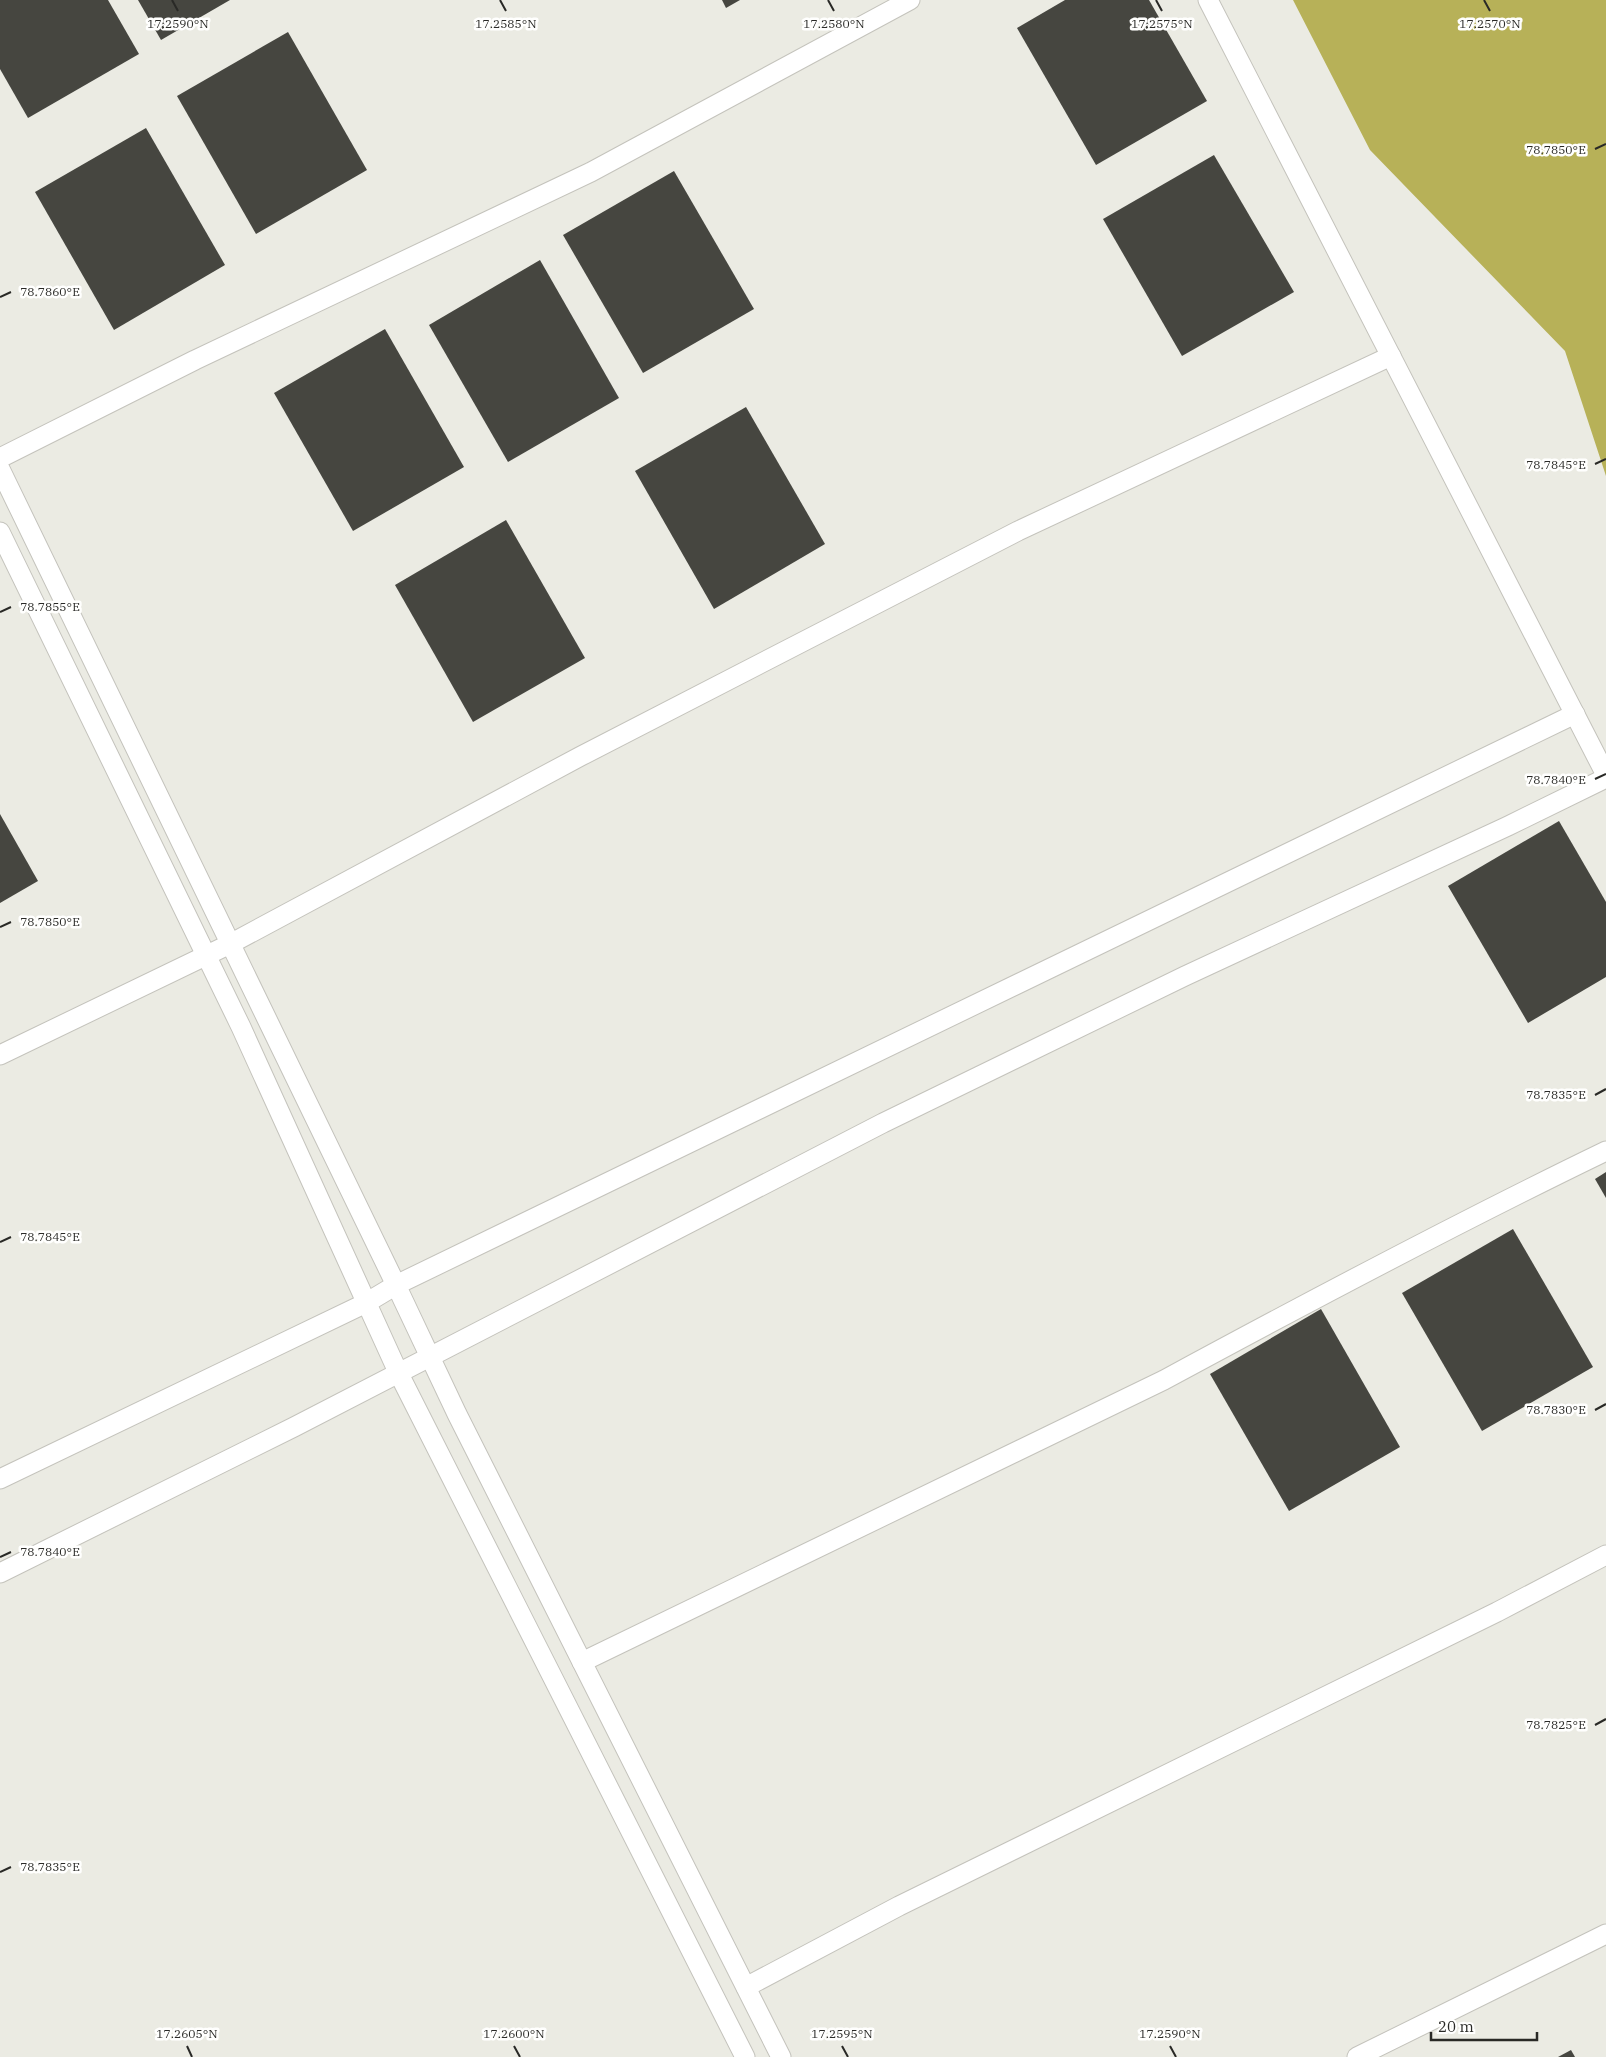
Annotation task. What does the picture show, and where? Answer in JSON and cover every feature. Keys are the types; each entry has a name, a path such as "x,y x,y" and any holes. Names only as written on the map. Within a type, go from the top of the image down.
{"lane":[{"path":"0,458 195,360 591,172 910,0"},
{"path":"0,1573 294,1427 430,1355 892,1119 1185,976 1508,826 1606,776 1208,0"},
{"path":"0,1055 230,944 581,756 1018,531 1391,356"},
{"path":"0,469 457,1414 781,2057"},
{"path":"0,532 245,1036 398,1372 745,2057"},
{"path":"0,1479 366,1303 396,1285 1575,714"},
{"path":"582,1662 1164,1380 1336,1288 1539,1183 1606,1151"},
{"path":"746,1987 899,1906 1497,1612 1606,1555"},
{"path":"1357,2057 1606,1934"}],"shaded area":[{"path":"1293,0 1606,0 1606,476 1565,351 1370,150"}],"building":[{"path":"0,0 108,0 139,54 28,118 0,69"},
{"path":"138,0 230,0 161,40"},
{"path":"722,0 740,0 726,8"},
{"path":"1065,0 1149,0 1207,101 1096,165 1017,28"},
{"path":"288,32 367,170 256,234 177,96"},
{"path":"146,128 225,265 114,330 35,192"},
{"path":"1214,155 1294,292 1182,356 1103,219"},
{"path":"674,171 754,309 643,373 563,235"},
{"path":"540,260 619,398 508,462 429,325"},
{"path":"385,329 464,467 353,531 274,393"},
{"path":"746,407 825,544 714,609 635,471"},
{"path":"506,520 585,658 473,722 395,585"},
{"path":"0,814 38,881 0,903"},
{"path":"1559,821 1606,902 1606,977 1528,1023 1448,886"},
{"path":"1606,1172 1606,1198 1595,1179"},
{"path":"1513,1229 1593,1367 1482,1431 1402,1293"},
{"path":"1321,1309 1400,1447 1289,1511 1210,1374"},
{"path":"1571,2050 1575,2057 1558,2057"}]}
